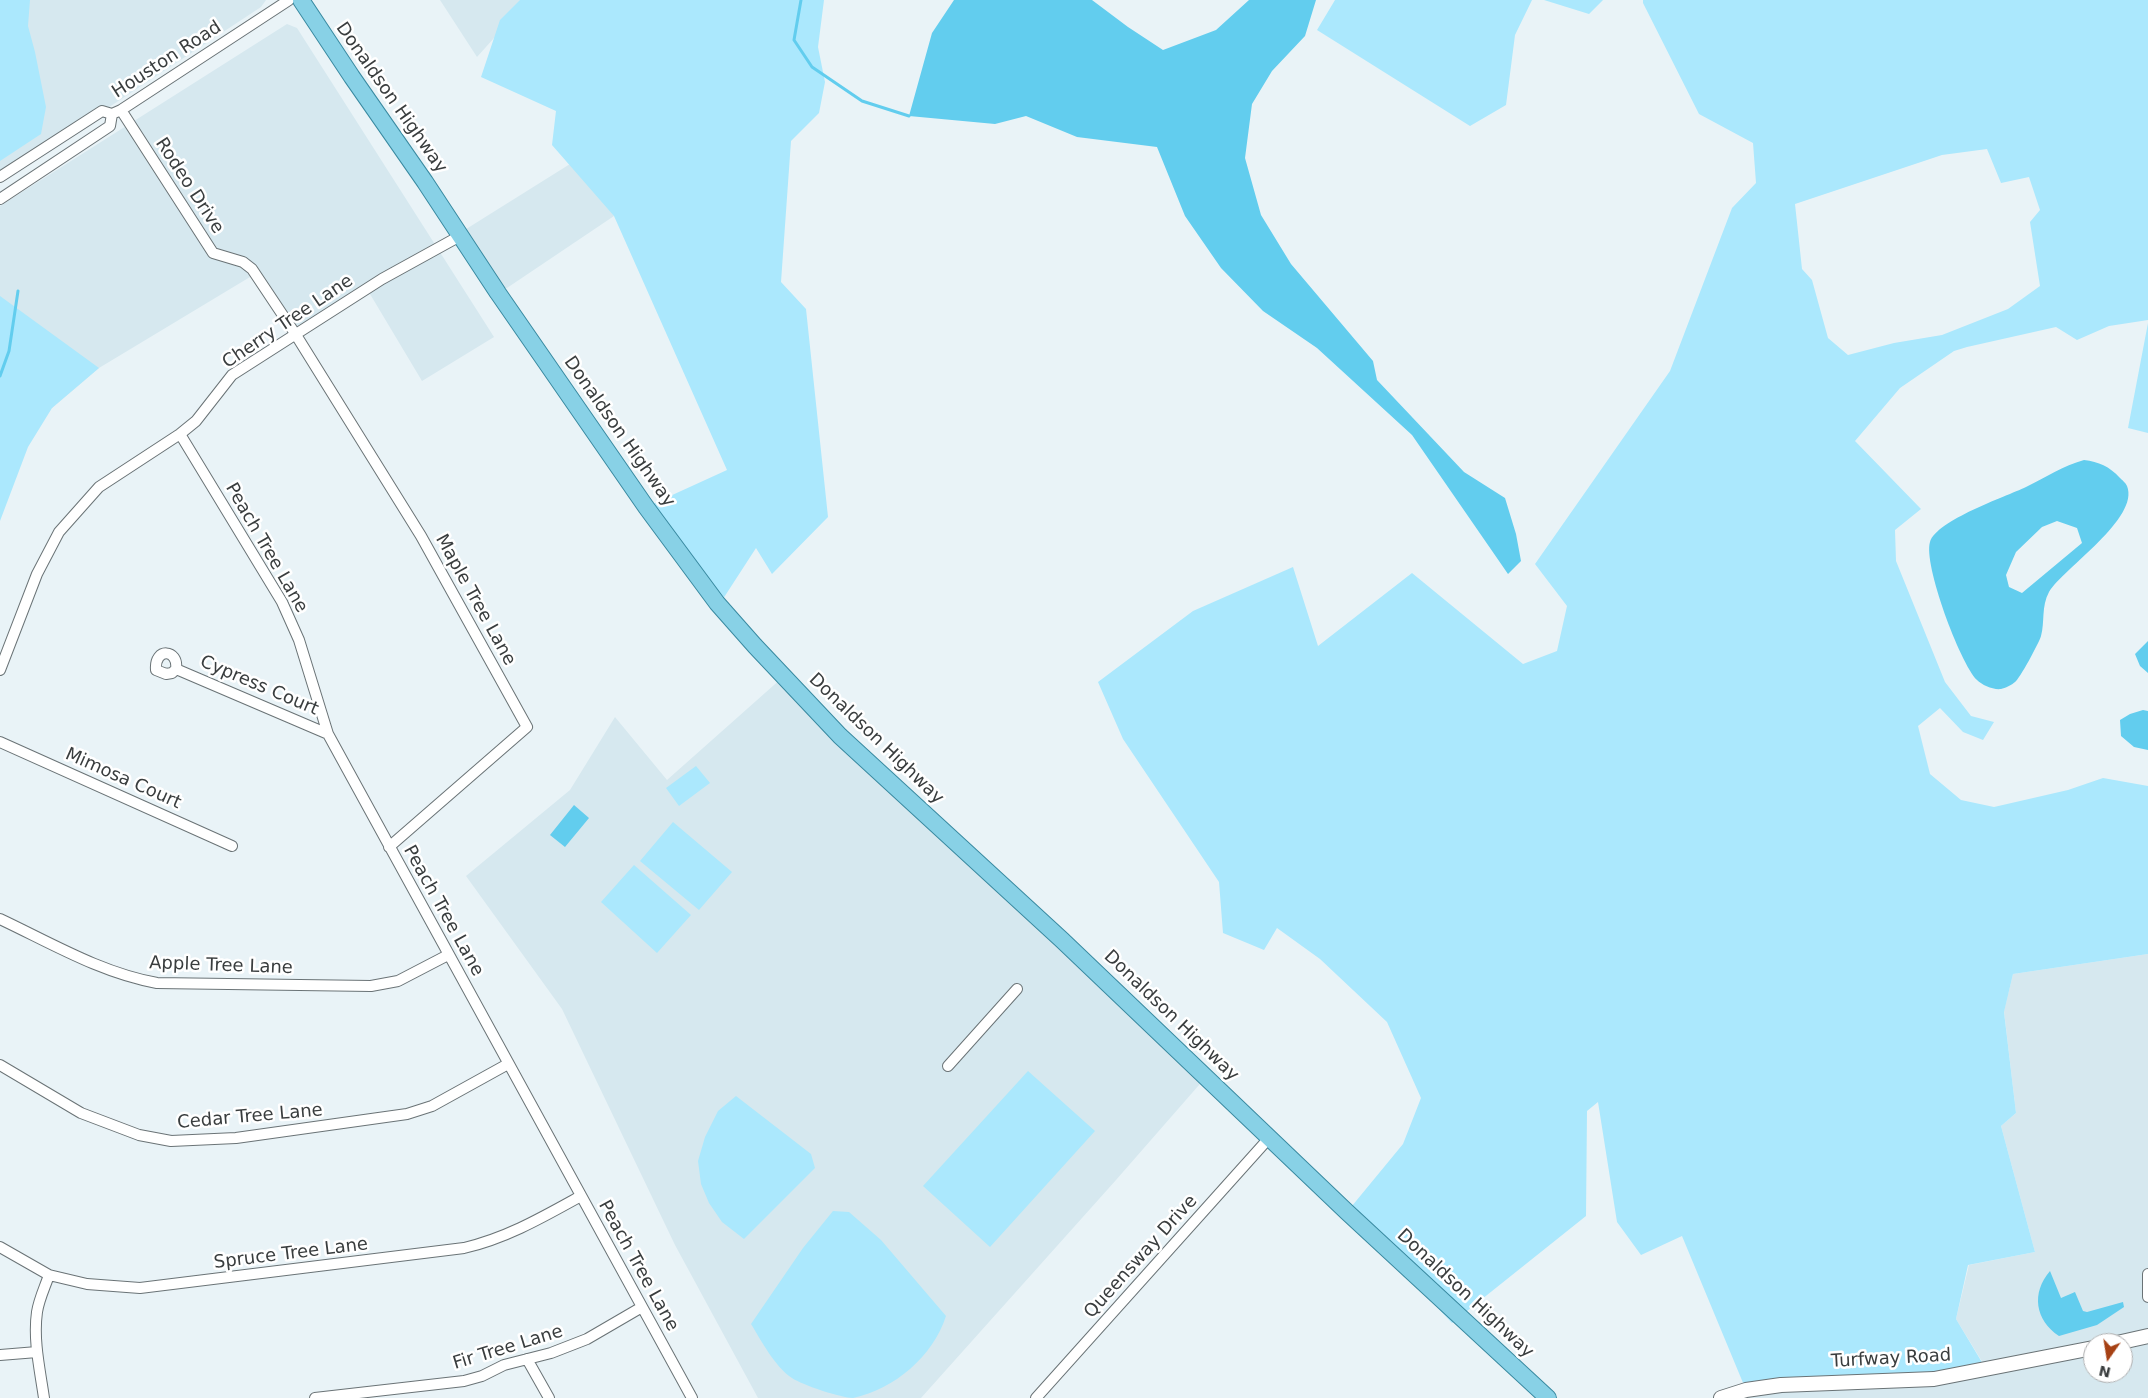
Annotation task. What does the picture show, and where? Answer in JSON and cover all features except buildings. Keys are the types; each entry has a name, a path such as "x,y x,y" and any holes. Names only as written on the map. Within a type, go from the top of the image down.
{"main road":[{"name":"Donaldson Highway","path":"301,0 460,236 673,545 717,603 755,646 840,736 1062,940 1548,1398"},
{"path":"2133,1339 2148,1336"},
{"name":"Turfway Road","path":"1721,1398 1746,1390 1781,1385 1934,1378 2083,1350"}],"street":[{"name":"Houston Road","path":"0,199 110,126 117,112 289,0"},
{"name":"Houston Road","path":"0,177 102,111 117,112"},
{"name":"Rodeo Drive","path":"117,112 213,253 243,262 252,269 296,335"},
{"name":"Cherry Tree Lane","path":"0,670 37,574 59,532 98,487 180,434 196,421 232,375 382,279 460,236"},
{"name":"Maple Tree Lane","path":"296,335 421,536 528,727 389,847"},
{"name":"Peach Tree Lane","path":"180,434 282,602 299,640 328,734 692,1398"},
{"name":"Cypress Court","path":"176,669 328,734"},
{"name":"Mimosa Court","path":"0,742 232,846"},
{"name":"Apple Tree Lane","path":"0,918 108,971 132,979 157,983 385,985 409,977 448,955"},
{"path":"948,1066 1017,989"},
{"name":"Cedar Tree Lane","path":"0,1064 81,1113 139,1135 171,1141 236,1138 407,1114 432,1106 508,1064"},
{"name":"Queensway Drive","path":"1036,1398 1270,1137"},
{"name":"Spruce Tree Lane","path":"0,1247 49,1274 86,1284 140,1288 464,1248 490,1242 520,1229 582,1196"},
{"path":"44,1398 37,1352 37,1311 49,1274"},
{"path":"2148,1274 2148,1296"},
{"name":"Fir Tree Lane","path":"315,1398 464,1381 482,1376 504,1365 587,1339 642,1307"},
{"path":"0,1355 37,1352"},
{"path":"527,1359 549,1398"}],"shaded area":[{"path":"0,0 266,0 261,7 0,179"},
{"path":"0,0 30,0 28,26 46,107 41,134 0,161"},
{"path":"440,0 528,0 477,57"},
{"path":"520,0 824,0 818,47 825,82 819,113 791,141 781,282 806,309 828,517 772,574 756,548 721,602 646,507 727,470 614,216 552,145 556,111 481,77 500,20"},
{"path":"954,0 1092,0 1163,50 1216,30 1249,0 1316,0 1305,36 1272,71 1252,104 1245,158 1261,215 1291,264 1373,361 1377,380 1464,472 1505,498 1516,534 1521,561 1508,574 1412,435 1317,348 1263,311 1221,268 1185,216 1157,147 1077,137 1026,116 995,124 909,116 932,33"},
{"path":"1335,0 1532,0 1515,35 1506,105 1470,126 1317,30"},
{"path":"1544,0 1603,0 1589,14"},
{"path":"1643,0 2148,0 2148,320 2109,326 2077,340 2056,327 1954,351 1900,388 1855,441 1921,509 1895,530 1896,561 1945,682 1971,716 1994,722 1983,740 1963,732 1940,708 1918,726 1930,774 1961,800 1994,807 2068,790 2103,778 2148,786 2148,954 2013,974 2004,1012 2016,1113 2001,1126 2035,1252 1968,1265 1956,1319 1986,1369 1746,1390 1682,1236 1641,1255 1617,1222 1598,1102 1587,1111 1586,1216 1452,1323 1347,1212 1403,1144 1421,1098 1387,1022 1320,959 1277,928 1264,950 1223,933 1219,882 1123,739 1098,682 1193,611 1293,567 1318,646 1412,573 1523,664 1557,651 1567,606 1535,564 1670,371 1732,208 1756,183 1753,143 1699,114","holes":["1987,149 2001,183 2029,177 2040,210 2030,222 2040,286 2008,309 1942,335 1894,343 1848,355 1828,338 1812,280 1802,269 1795,204 1942,155"]},
{"path":"287,24 297,28 494,337 422,381 367,289 296,335 255,274 99,368 52,408 0,351 0,206"},
{"path":"586,154 614,216 501,292 463,231"},
{"path":"0,296 99,368 52,408 28,447 0,521"},
{"path":"2148,323 2148,433 2128,428"},
{"path":"2084,460 2094,462 2112,470 2127,486 2128,499 2122,513 2112,527 2049,592 2045,603 2041,636 2017,680 2001,689 1988,687 1977,680 1970,670 1953,635 1937,591 1929,554 1930,542 1935,534 1958,518 2076,462","holes":["2057,521 2077,528 2082,543 2022,593 2009,587 2006,575 2016,552 2042,527"]},
{"path":"2148,641 2148,673 2140,666 2135,654"},
{"path":"783,677 1206,1077 921,1398 758,1398 675,1245 562,1009 466,876 570,790 615,717 667,780"},
{"path":"2143,710 2148,711 2148,750 2134,747 2121,736 2120,720 2130,714"},
{"path":"696,766 710,783 679,806 666,788"},
{"path":"574,805 589,818 565,847 550,835"},
{"path":"673,822 732,872 699,910 640,861"},
{"path":"634,865 691,915 657,953 601,902"},
{"path":"2148,954 2148,1398 1721,1398 1986,1368 1956,1319 1969,1265 2035,1252 2001,1126 2016,1113 2004,1011 2013,974"},
{"path":"1028,1071 1095,1131 990,1247 923,1186"},
{"path":"736,1096 811,1154 815,1168 744,1239 722,1222 709,1203 701,1184 698,1161 705,1137 718,1111"},
{"path":"833,1211 849,1212 881,1240 946,1316 932,1344 910,1369 883,1387 869,1394 853,1398 822,1391 792,1378 774,1360 751,1324 803,1248"},
{"path":"2050,1271 2061,1298 2075,1292 2083,1311 2087,1312 2123,1302 2124,1307 2097,1325 2059,1336 2045,1322 2038,1306 2040,1288"}],"waterway":[{"path":"801,0 794,40 812,67 862,101 909,116"},
{"path":"0,376 9,351 18,291"}]}
